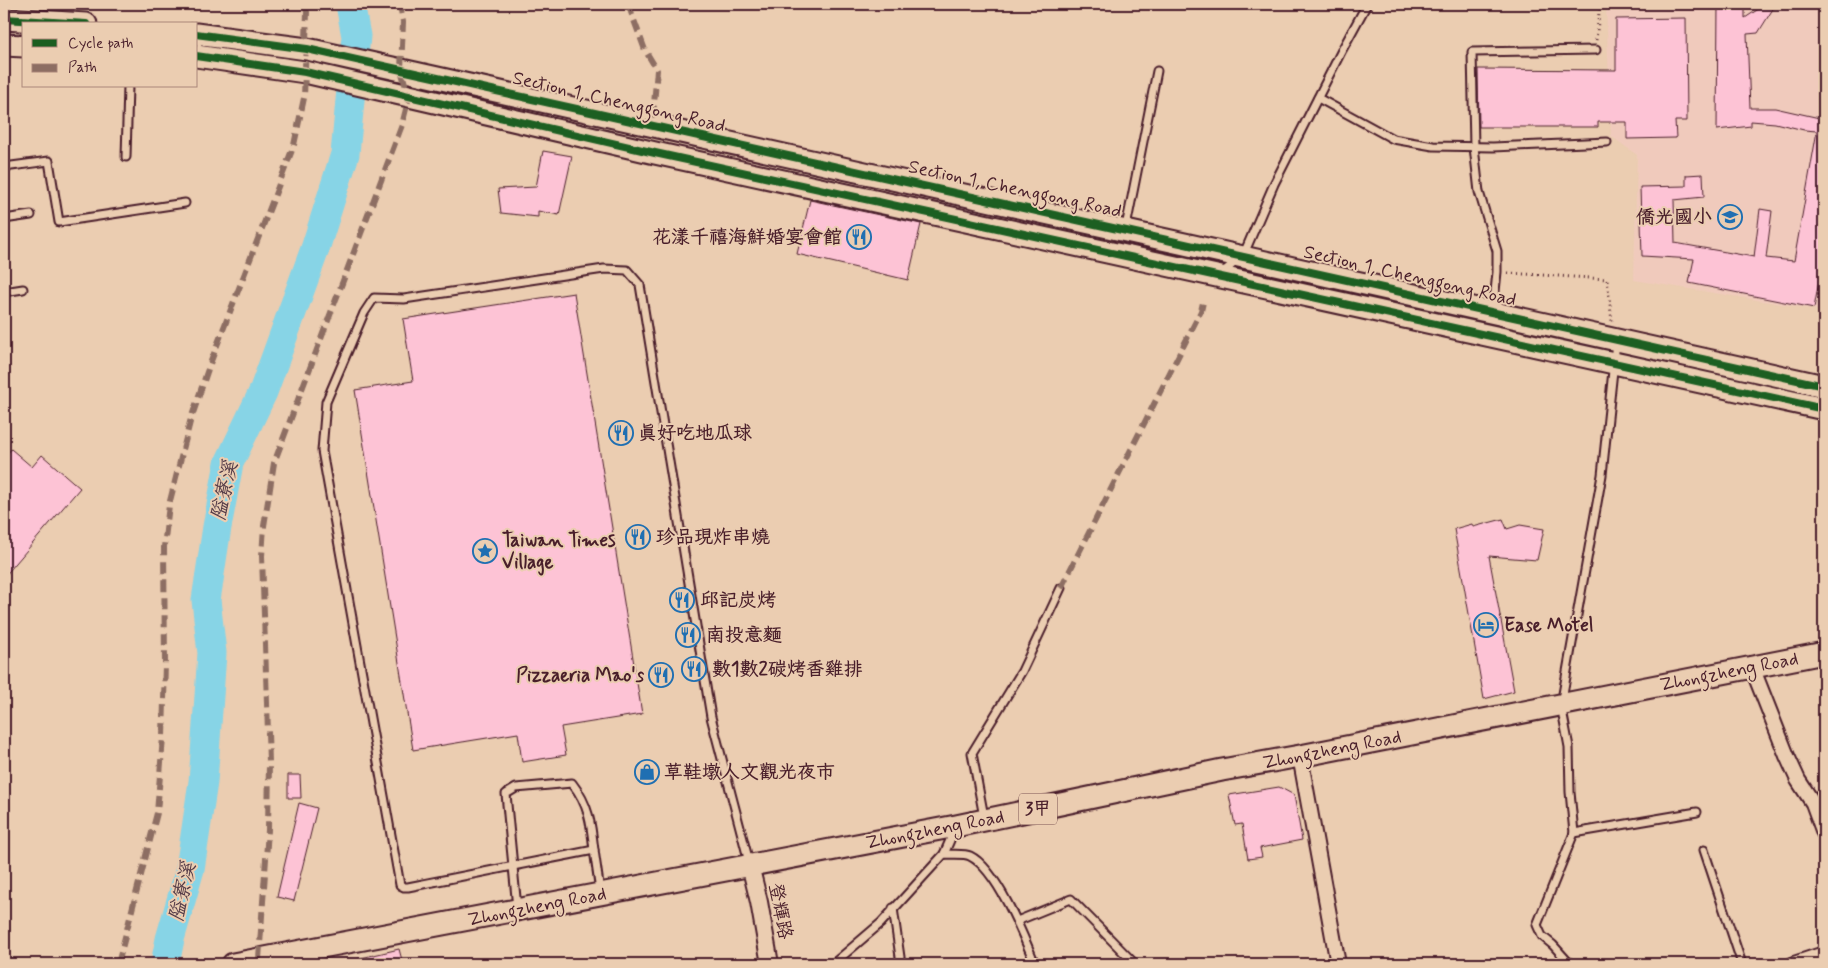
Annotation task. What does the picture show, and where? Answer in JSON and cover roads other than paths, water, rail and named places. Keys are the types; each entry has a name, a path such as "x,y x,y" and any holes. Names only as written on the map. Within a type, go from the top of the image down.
{"main road":[{"path":"4,19 53,22"},
{"name":"Section 1, Chenggong Road","path":"198,34 307,49 1824,386"},
{"path":"4,45 22,46"},
{"path":"198,56 306,72 409,97 1824,408"},
{"name":"Zhongzheng Road","path":"242,962 956,826 1222,770 1824,653"}],"street":[{"path":"1752,667 1787,756 1798,780 1813,803 1824,832"},
{"path":"1300,756 1338,964"},
{"name":"登輝路","path":"750,865 770,964"},
{"path":"1794,964 1824,954"}],"lane":[{"path":"1219,276 1243,256 1274,184 1367,4"},
{"path":"1492,311 1497,272 1497,251 1479,192 1474,147 1472,52 1596,50"},
{"path":"1125,230 1157,71"},
{"path":"126,157 128,88"},
{"path":"1318,98 1393,139 1433,146 1474,147 1607,142"},
{"path":"4,167 49,161 60,222 185,203"},
{"path":"4,219 31,215"},
{"path":"594,850 408,887 400,885 322,451 326,402 364,313 374,298 404,299 604,269 627,270 635,277 640,285 711,717 750,865"},
{"path":"4,292 23,289"},
{"path":"1570,964 1542,936 1537,925 1574,833 1569,747 1561,705 1602,475 1616,339"},
{"path":"984,820 972,753 1022,671 1061,588"},
{"path":"517,911 506,794 516,788 572,783 583,797 591,820 600,894"},
{"path":"1574,833 1697,812"},
{"path":"833,964 881,923 944,854 956,826"},
{"path":"1704,850 1742,964"},
{"path":"944,854 970,856 987,871 1017,921 1035,964"},
{"path":"1017,921 1071,899 1135,964"},
{"path":"893,908 901,964"}],"waterway":[{"name":"隘寮溪","path":"165,964 170,939 190,869 203,782 212,653 206,600 229,463 263,392 315,249 345,154 356,36 350,4"}],"place":[{"name":"僑光國小","path":"1730,217"},
{"name":"花漾千禧海鮮婚宴會館","path":"859,237"},
{"name":"真好吃地瓜球","path":"621,433"},
{"name":"珍品現炸串燒","path":"638,537"},
{"name":"Taiwan Times Village","path":"485,551"},
{"name":"邱記炭烤","path":"682,600"},
{"name":"Ease Motel","path":"1486,625"},
{"name":"南投意麵","path":"688,635"},
{"name":"數1數2碳烤香雞排","path":"694,669"},
{"name":"Pizzaeria Mao's","path":"661,675"},
{"name":"草鞋墩人文觀光夜市","path":"647,772"}]}
